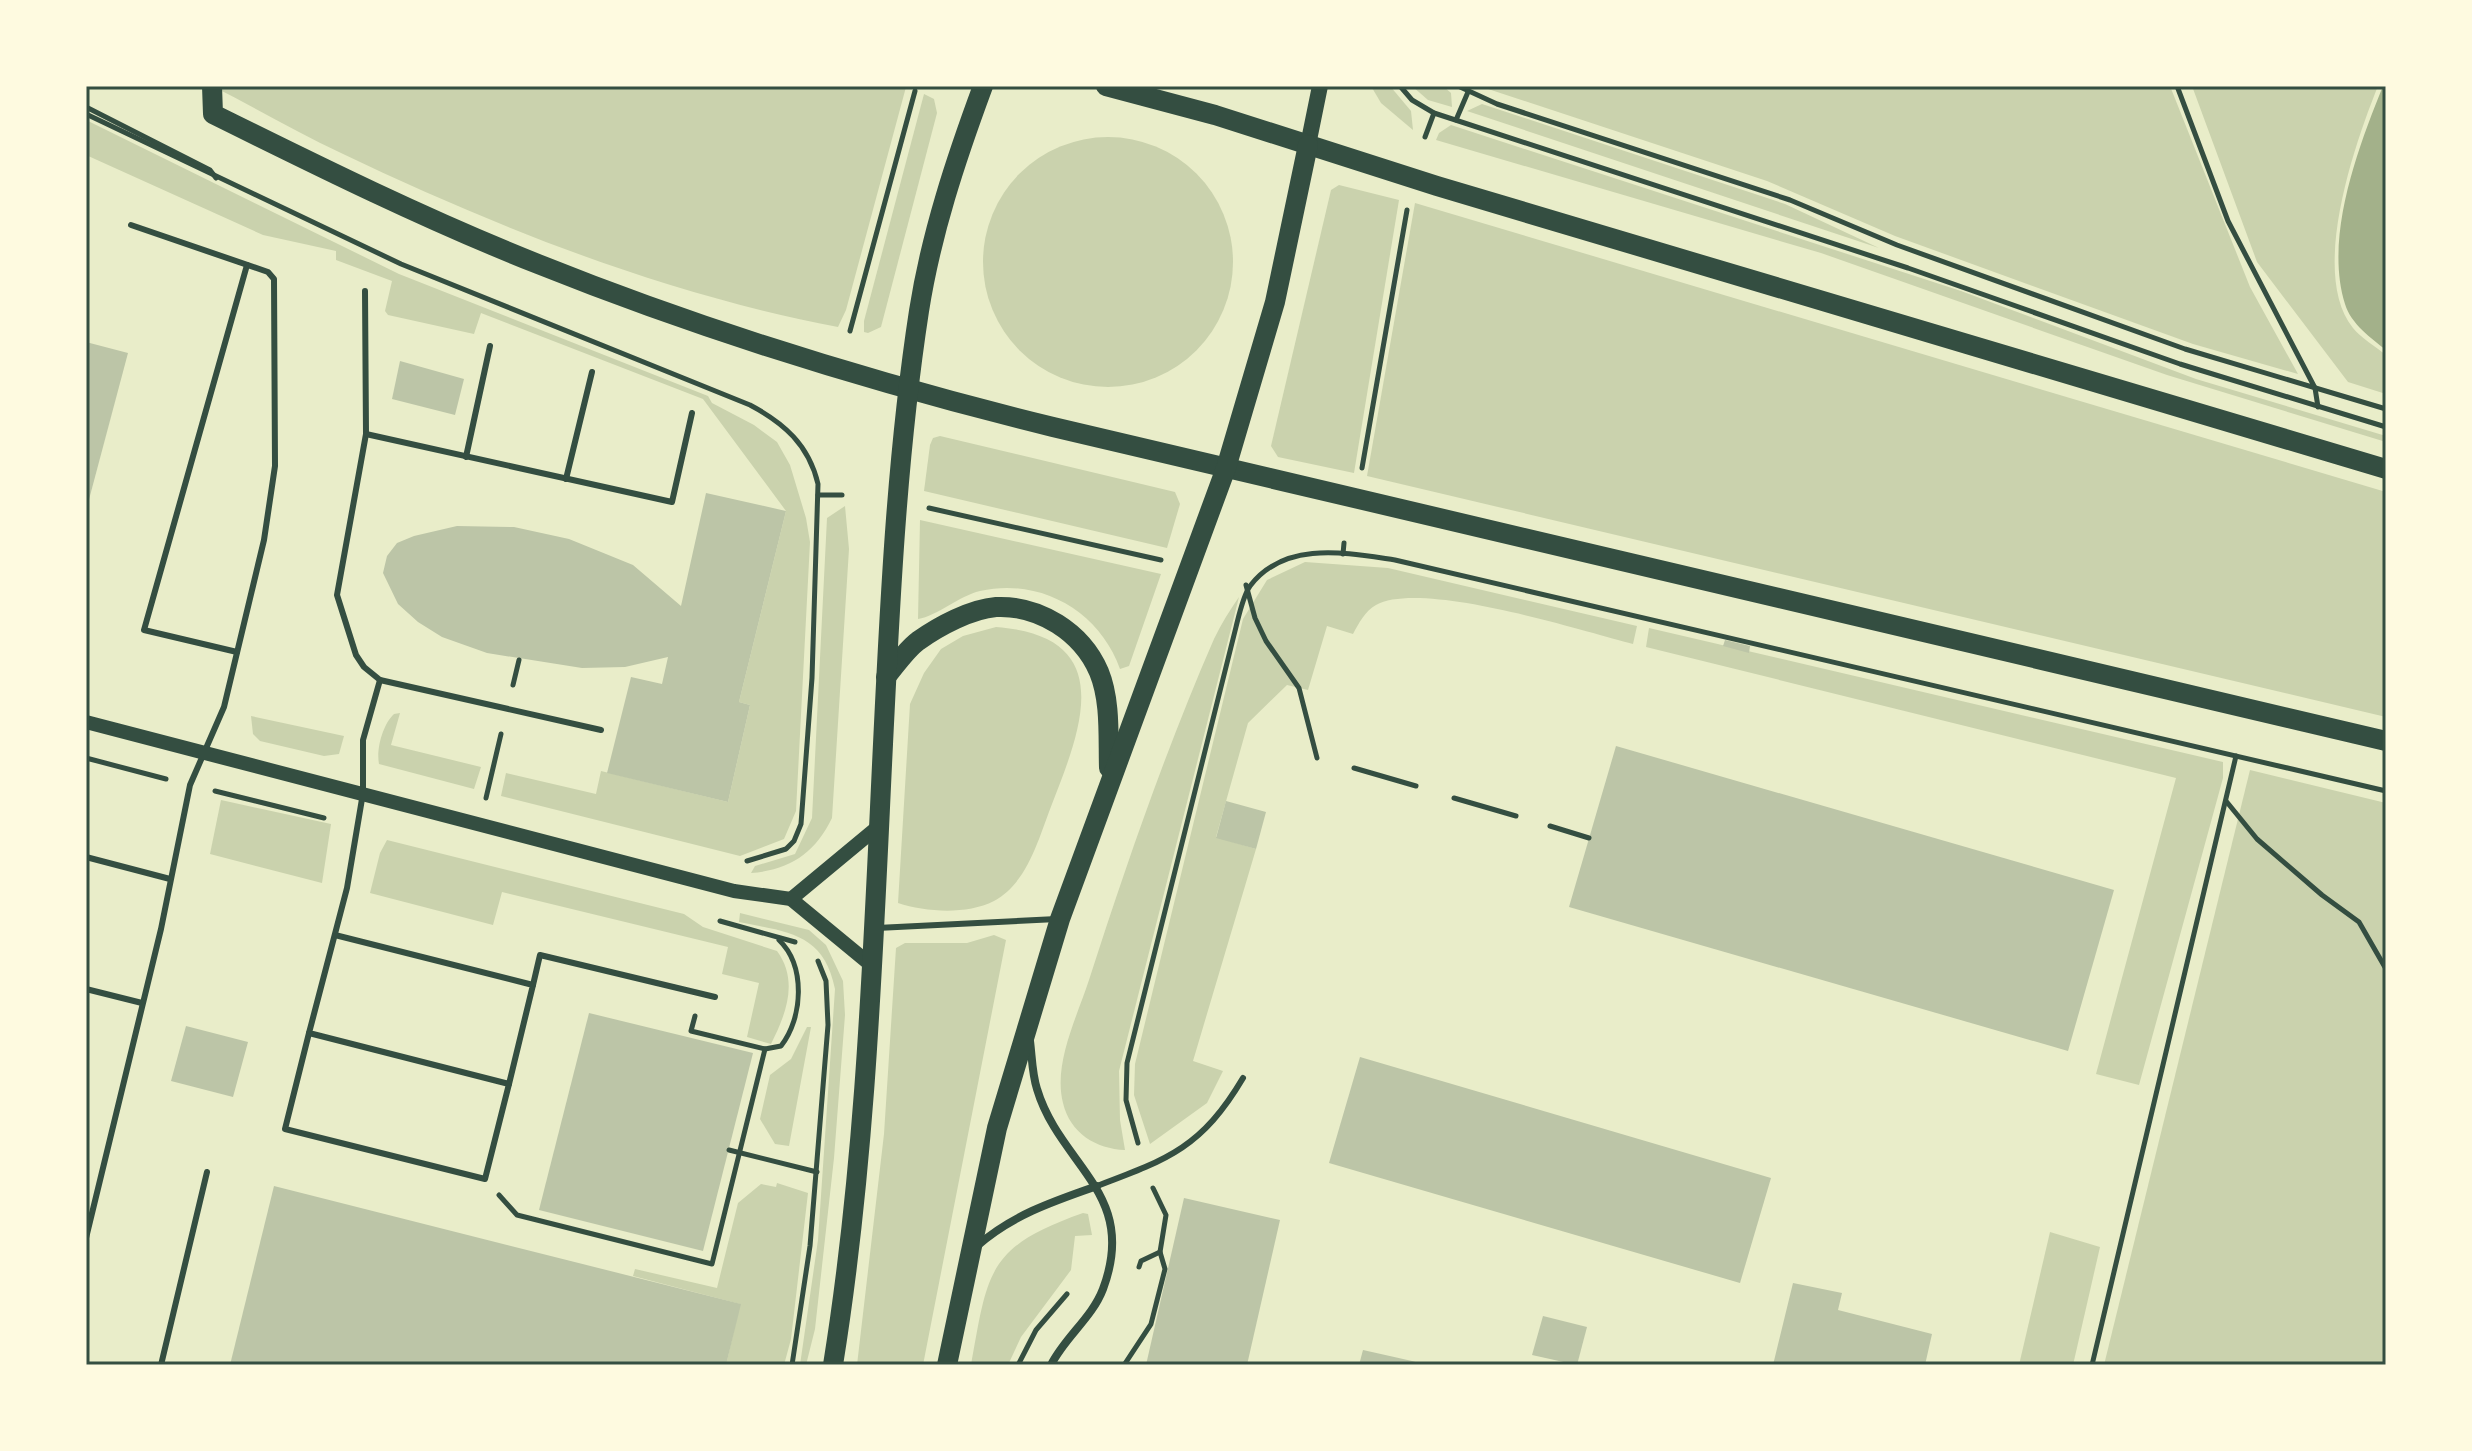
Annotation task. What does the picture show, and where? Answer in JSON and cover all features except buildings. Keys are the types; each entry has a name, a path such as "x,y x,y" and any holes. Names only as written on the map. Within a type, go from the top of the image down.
{"main road":[{"path":"212,86 213,114 377,195 537,264 708,327 910,389 1226,468 2386,741"},
{"path":"833,1365 846,1288 861,1130 898,503 919,309 937,230 983,86"},
{"path":"1106,86 2386,469"},
{"path":"947,1365 967,1255 993,1142 1027,1023 1109,781 1226,468 1275,302 1320,86"},
{"path":"886,677 916,642 970,614 996,607 1052,619 1079,641 1099,672 1108,719 1109,781"}],"street":[{"path":"86,722 734,891 791,899 871,965"},
{"path":"791,899 879,826"},
{"path":"1027,1023 1037,1090 1054,1125 1097,1186 1112,1235 1113,1257 1102,1292 1051,1365"},
{"path":"967,1255 997,1228 1045,1204 1097,1186"}],"lane":[{"path":"86,1238 190,785 202,751 224,707 264,540 275,466 276,288 268,272 131,225"},
{"path":"237,652 144,630 247,265"},
{"path":"365,291 366,434 337,595 356,655 364,667 380,680 601,730"},
{"path":"466,457 490,346"},
{"path":"566,479 592,372"},
{"path":"366,434 672,502 692,413"},
{"path":"380,680 363,740 363,793 347,888 285,1129 485,1179 540,955 715,997"},
{"path":"86,857 170,879"},
{"path":"873,928 1060,919"},
{"path":"335,935 533,985"},
{"path":"86,989 142,1003"},
{"path":"309,1033 509,1084"},
{"path":"1097,1186 1162,1160 1205,1132 1226,1107 1243,1078"},
{"path":"161,1365 207,1172"}],"path":[{"path":"1400,86 1412,100 1434,113 1908,268 2180,364 2386,427"},
{"path":"1458,86 1790,200 1897,245 2185,349 2386,409"},
{"path":"2177,86 2228,221 2315,388 2318,407"},
{"path":"850,331 915,91"},
{"path":"1456,120 1468,91"},
{"path":"86,107 210,170 217,179"},
{"path":"1425,137 1434,113"},
{"path":"86,114 401,264 750,405 779,423 798,441 816,475 818,495 812,678 801,824 794,841 786,849 740,862"},
{"path":"1360,477 1409,198"},
{"path":"798,441 808,434"},
{"path":"818,495 842,495"},
{"path":"920,506 1164,561"},
{"path":"1343,554 1344,543"},
{"path":"1140,1150 1126,1100 1127,1063 1247,586 1272,568 1302,554 1343,554 1395,560 2386,791"},
{"path":"1247,586 1255,618 1299,688 1317,758"},
{"path":"486,799 519,660"},
{"path":"2092,1365 2236,756"},
{"path":"86,758 324,818"},
{"path":"1354,768 1416,786"},
{"path":"1454,798 1516,816"},
{"path":"2226,800 2257,839 2322,895 2359,922 2386,969"},
{"path":"1550,826 1589,838"},
{"path":"710,917 800,944"},
{"path":"700,994 691,1031 727,1043 773,1050 787,1039 797,1003 794,969 787,949 775,936"},
{"path":"792,1365 810,1246 828,1025 826,981 815,957"},
{"path":"485,1179 517,1215 712,1264 765,1049"},
{"path":"729,1150 817,1172"},
{"path":"1124,1365 1151,1324 1165,1269 1160,1252 1166,1215 1153,1187"},
{"path":"1141,1261 1160,1252"},
{"path":"1018,1365 1036,1330 1072,1288"}],"shaded area":[{"path":"212,86 906,87 846,310 838,327 710,297 523,233 341,153"},
{"path":"1371,86 1390,86 1411,111 1413,130 1381,103"},
{"path":"1412,86 1443,86 1451,93 1452,107 1428,100"},
{"path":"1479,86 2170,86 2250,287 2298,374 2193,344 1895,236 1767,181"},
{"path":"2192,86 2378,86 2358,140 2340,208 2335,275 2340,304 2353,328 2386,355 2386,394 2348,382 2257,262"},
{"path":"2383,86 2386,86 2386,350 2362,330 2348,311 2340,278 2339,250 2341,222 2354,165"},
{"path":"924,94 934,99 937,113 881,327 868,333 864,332 864,321"},
{"path":"1482,104 1785,204 1879,248 1467,111"},
{"path":"86,120 399,274 708,396 712,403 754,425 777,442 790,465 810,542 796,811 784,839 740,856 501,796 506,773 596,794 601,771 728,802 750,705 739,702 786,511 703,399 481,313 474,334 388,315 385,311 392,281 336,260 336,251 263,235 86,155"},
{"path":"1451,125 1961,291 2196,379 2386,436 2386,442 2167,375 1821,253 1436,140 1439,133"},
{"path":"1096,137 1120,137 1156,146 1178,158 1205,183 1224,214 1231,238 1231,286 1224,310 1212,332 1187,359 1144,382 1120,387 1096,387 1060,378 1038,366 1011,341 988,298 983,274 983,250 992,214 1004,192 1029,165 1072,142"},
{"path":"1339,185 1399,200 1354,473 1278,457 1271,446 1331,190"},
{"path":"1415,203 2386,492 2386,717 1367,476"},
{"path":"940,436 1175,492 1180,504 1167,548 924,491 930,445 933,438"},
{"path":"845,506 849,549 832,818 818,841 800,858 778,868 751,873 755,866 795,854 812,818 827,518"},
{"path":"920,520 1161,574 1129,666 1120,669 1111,649 1083,616 1046,594 1025,589 980,591 918,619"},
{"path":"1305,562 1388,568 1637,626 1633,644 1502,610 1428,599 1398,599 1376,605 1365,614 1353,634 1327,626 1308,690 1287,685 1248,723 1216,837 1256,849 1193,1061 1223,1071 1207,1103 1150,1144 1134,1095 1135,1064 1243,619 1267,580"},
{"path":"1239,597 1119,1071 1120,1120 1125,1150 1114,1149 1094,1143 1078,1131 1066,1114 1061,1088 1064,1057 1163,765 1214,639"},
{"path":"996,627 1034,634 1060,647 1075,666 1081,689 1080,716 1063,774 1031,858 1006,893 983,905 959,910 933,910 898,903 910,704 924,673 941,649 963,636"},
{"path":"1649,628 2223,762 2223,778 2139,1085 2096,1074 2176,778 1646,647"},
{"path":"400,713 391,745 481,767 474,789 379,764 381,737 390,718"},
{"path":"251,716 344,736 339,754 324,756 260,741 253,734"},
{"path":"2250,770 2386,803 2386,1365 2104,1365"},
{"path":"221,800 331,824 322,883 210,854"},
{"path":"387,840 684,914 703,927 777,951 784,962 789,986 785,1009 771,1044 747,1037 759,983 722,974 728,947 502,892 493,925 370,893 380,853"},
{"path":"740,913 809,930 826,945 843,981 845,1015 834,1158 815,1329 806,1365 800,1365 818,1240 835,989 830,970 812,946 788,933 739,922"},
{"path":"994,935 1006,940 923,1365 857,1365 884,1134 896,948 905,943 967,943"},
{"path":"807,1027 811,1027 789,1146 775,1144 760,1119 770,1075 791,1059"},
{"path":"777,1183 808,1193 791,1339 784,1365 726,1365 740,1304 633,1276 635,1269 717,1288 738,1203 761,1184 776,1187"},
{"path":"1083,1213 1088,1214 1092,1235 1075,1236 1071,1270 1021,1337 1008,1365 971,1365 982,1306 997,1266 1027,1238"},
{"path":"2050,1232 2100,1247 2073,1365 2019,1365"}]}
